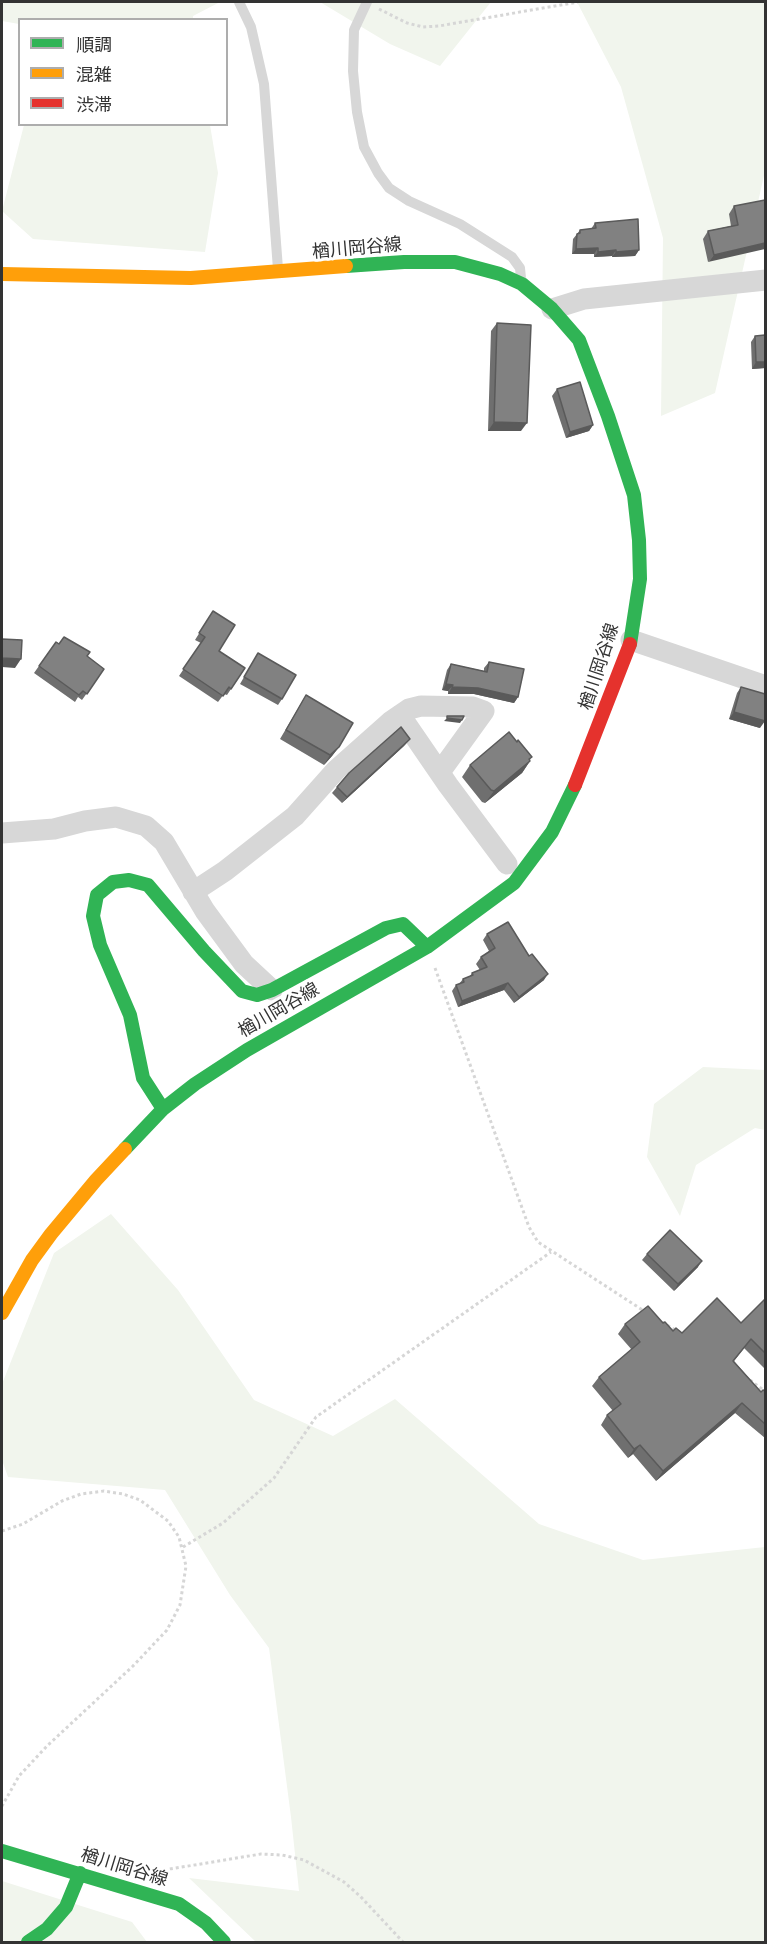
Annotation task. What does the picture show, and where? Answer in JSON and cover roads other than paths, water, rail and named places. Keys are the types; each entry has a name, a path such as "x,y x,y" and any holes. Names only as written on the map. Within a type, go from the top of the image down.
{"main road":[{"name":"楢川岡谷線","path":"2,274 191,278 404,262 456,262 500,274 522,284 552,309 579,340 608,416 634,495 640,579 631,640 581,773 552,832 514,884 427,947 247,1050 195,1084 163,1109 96,1180 51,1234 32,1260 2,1313"},
{"path":"163,1109 143,1078 130,1016 100,945 93,916 97,894 113,882 129,880 148,885 242,992 257,995 272,990 386,928 403,924 427,947"},
{"name":"楢川岡谷線","path":"2,1851 179,1904 206,1923 224,1942"},
{"path":"28,1942 47,1929 66,1906 80,1873"}],"street":[{"path":"552,309 584,299 765,280"},
{"path":"631,640 765,686"},
{"path":"193,892 225,871 295,816 336,770 409,709 421,706 472,707 484,711 440,772"},
{"path":"400,715 507,864"},
{"path":"2,833 54,829 85,821 116,817 146,826 164,842 193,892 244,964 272,990"}],"lane":[{"path":"239,2 251,27 264,84 278,273"},
{"path":"367,2 354,30 353,71 357,112 364,147 378,173 389,188 409,201 460,224 512,257 520,268 522,284"}]}
